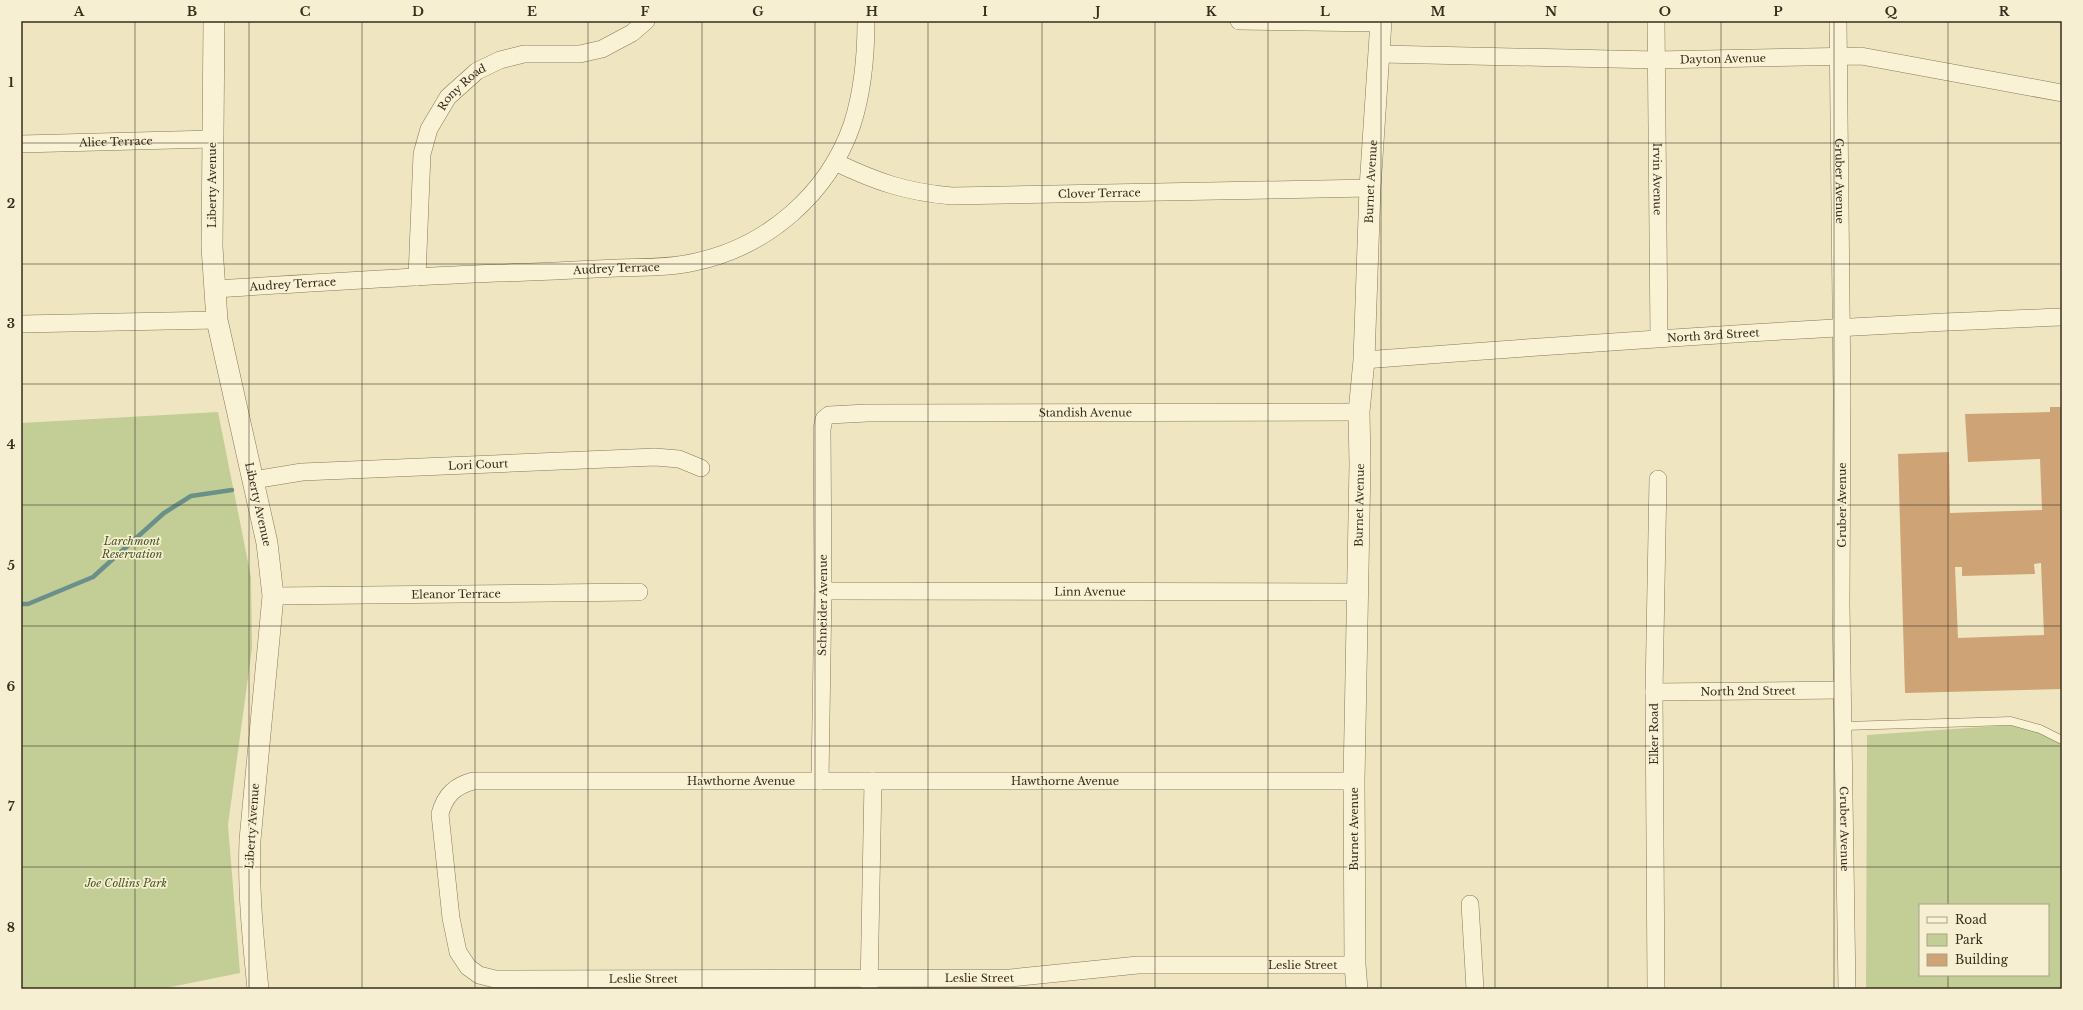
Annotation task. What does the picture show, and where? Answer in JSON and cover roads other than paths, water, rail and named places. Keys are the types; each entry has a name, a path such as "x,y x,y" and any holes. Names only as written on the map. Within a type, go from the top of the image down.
{"street":[{"name":"Liberty Avenue","path":"214,21 212,247 217,320 267,543 273,596 250,840 251,912 258,989"},
{"name":"Rony Road","path":"418,277 422,154 429,130 448,97 472,75 500,60 524,54 580,54 602,49 632,33 646,21"},
{"name":"Audrey Terrace","path":"215,288 418,277 672,266 717,256 738,248 778,225 812,194 835,162 852,124 859,100 866,48 866,21"},
{"path":"1239,21 1381,22"},
{"name":"Irvin Avenue","path":"1656,21 1659,337"},
{"name":"Gruber Avenue","path":"1838,21 1842,393 1842,690 1844,726 1847,989"},
{"name":"Burnet Avenue","path":"1357,989 1355,965 1354,781 1358,592 1359,412 1364,360 1370,188 1381,22"},
{"name":"Dayton Avenue","path":"1380,54 1656,60 1861,56 2062,94"},
{"name":"Alice Terrace","path":"21,144 212,139"},
{"name":"Clover Terrace","path":"835,162 892,186 912,192 952,196 1370,188"},
{"name":"North 3rd Street","path":"1364,360 1659,337 1841,327 2062,318"},
{"path":"21,324 217,320"},
{"name":"Standish Avenue","path":"822,429 824,419 829,415 867,413 1359,412"},
{"name":"Schneider Avenue","path":"820,781 823,591 822,429"},
{"name":"Lori Court","path":"253,480 302,472 655,457 679,459 701,468"},
{"name":"Elker Road","path":"1656,989 1654,692 1658,479"},
{"name":"Linn Avenue","path":"823,591 1358,592"},
{"name":"Eleanor Terrace","path":"273,596 639,592"},
{"name":"North 2nd Street","path":"1654,692 1842,690"},
{"name":"Hawthorne Avenue","path":"603,984 495,979 479,975 468,966 458,952 454,938 440,814 443,802 461,784 473,781 1354,781"},
{"path":"869,984 873,781"},
{"path":"1470,904 1475,989"},
{"name":"Leslie Street","path":"603,984 869,984 1010,978 1138,965 1355,965"}],"lane":[{"path":"1844,726 2011,721 2040,729 2062,740"}],"waterway":[{"path":"21,604 28,604 93,577 164,513 191,496 232,490"}],"park label":[{"name":"Larchmont Reservation","path":"132,547"},
{"name":"Joe Collins Park","path":"126,883"}]}
